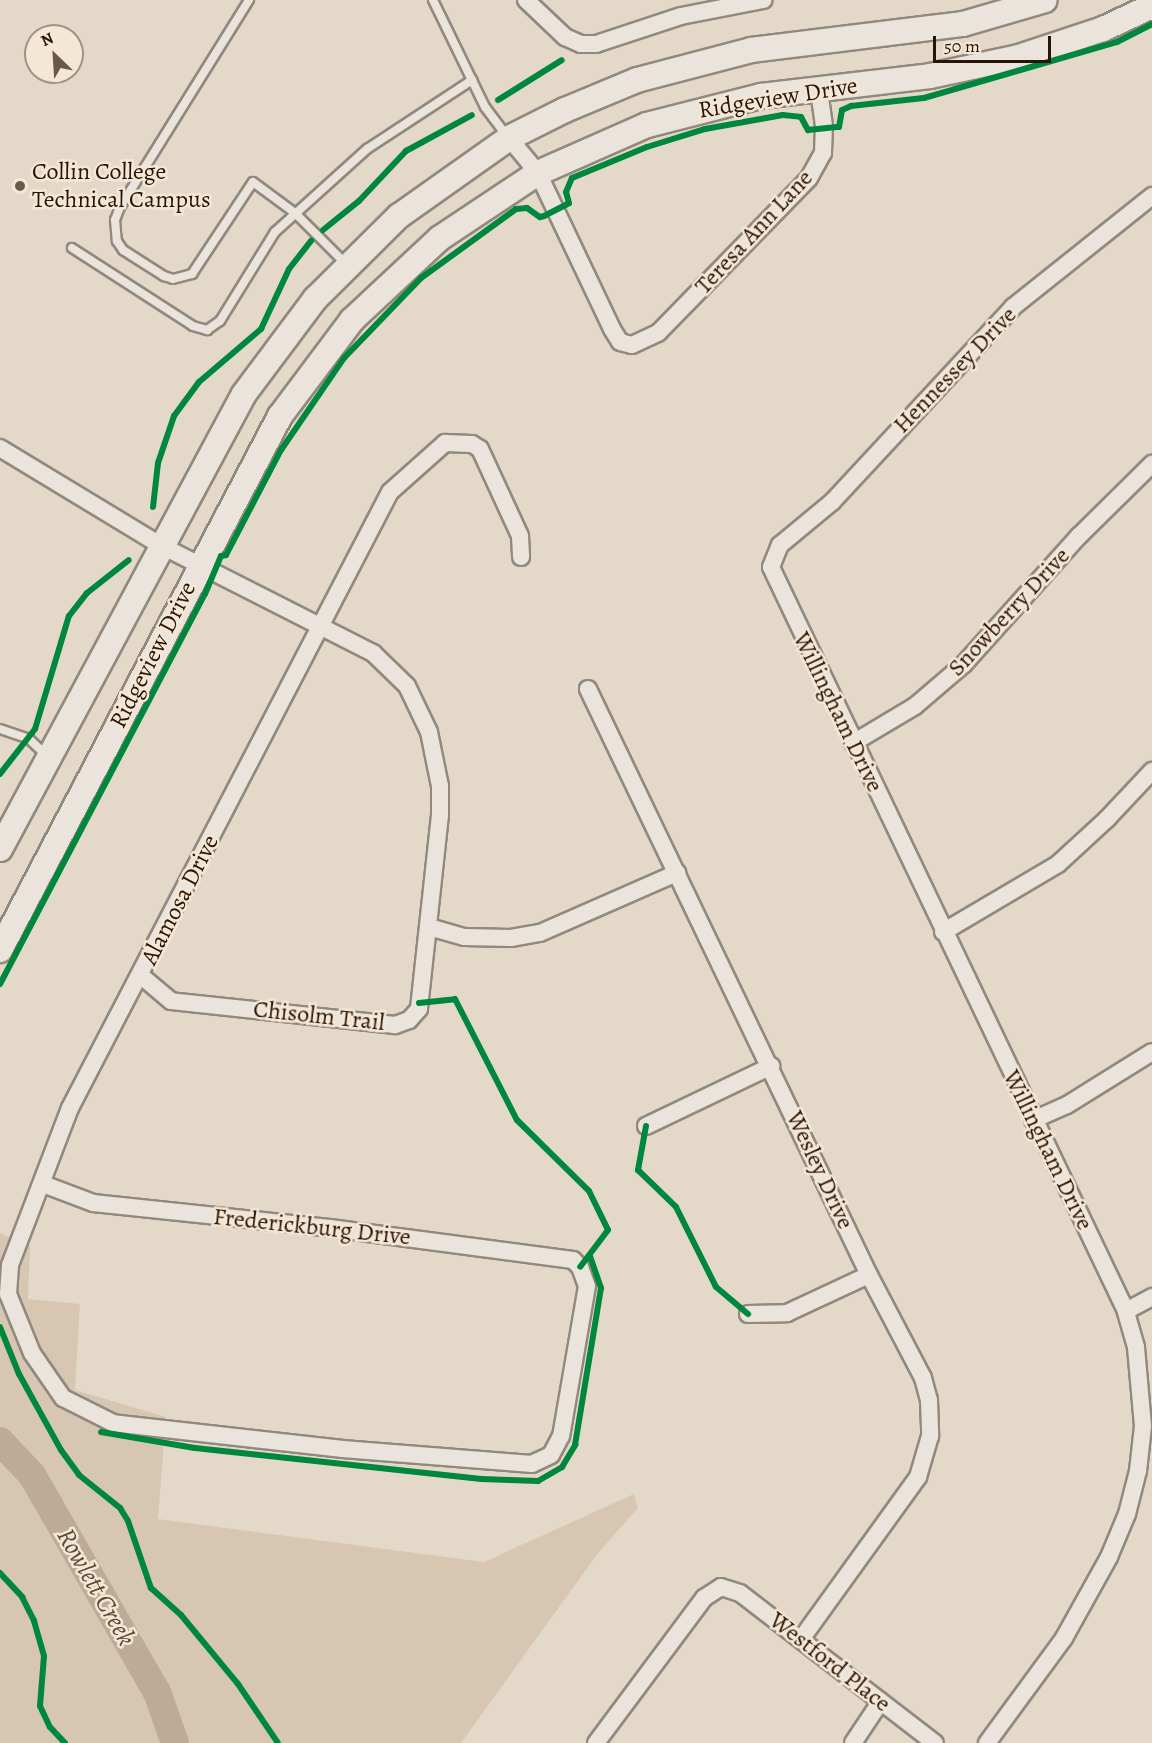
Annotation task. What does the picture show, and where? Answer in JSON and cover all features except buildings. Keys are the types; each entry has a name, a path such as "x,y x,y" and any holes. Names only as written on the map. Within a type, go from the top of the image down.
{"main road":[{"name":"Ridgeview Drive","path":"0,849 220,435 266,361 347,264 430,191 509,138 601,94 712,58 789,44 963,24 1045,0"},
{"name":"Ridgeview Drive","path":"0,950 280,416 346,328 440,238 538,173 611,138 685,113 760,96 930,76 1018,57 1103,29 1152,6"}],"street":[{"path":"526,0 565,37 580,44 596,44 681,16 763,0"},
{"name":"Teresa Ann Lane","path":"538,173 612,329 620,342 632,345 658,333 809,178 823,153 824,126 819,89"},
{"path":"509,138 538,173"},
{"name":"Hennessey Drive","path":"772,559 780,545 832,502 1014,308 1152,196"},
{"name":"Alamosa Drive","path":"63,1398 32,1353 8,1294 10,1265 43,1184 70,1108 141,976 390,492 444,443 463,441 480,449 520,536 521,557"},
{"name":"Chisolm Trail","path":"0,448 162,546 373,653 407,686 429,732 440,786 429,927 419,1009 403,1024 171,1001 141,976"},
{"name":"Snowberry Drive","path":"853,743 915,706 964,664 1079,536 1152,464"},
{"name":"Willingham Drive","path":"772,559 772,575 1126,1311 1142,1385 1143,1426 1138,1471 1127,1514 1110,1557 1064,1638 987,1743"},
{"name":"Wesley Drive","path":"588,689 771,1066 869,1275 924,1378 929,1400 930,1436 918,1477 801,1639"},
{"path":"943,932 1058,864 1107,819 1152,771"},
{"path":"429,927 464,937 511,938 540,933 677,873"},
{"path":"1033,1120 1076,1099 1152,1052"},
{"path":"646,1126 771,1066"},
{"name":"Frederickburg Drive","path":"43,1184 93,1203 563,1256 580,1267 587,1286 561,1436 551,1455 532,1464 343,1449 113,1423 63,1398"},
{"path":"747,1314 787,1313 869,1275"},
{"path":"1126,1311 1152,1297"},
{"name":"Westford Place","path":"596,1743 704,1598 721,1587 740,1593 935,1743"},
{"path":"853,1743 881,1701"}],"lane":[{"path":"249,0 120,207 115,231 123,250 164,276 183,278 199,267 253,182 295,213 347,264"},
{"path":"433,0 485,107 509,138"},
{"path":"72,248 193,326 207,330 220,321 275,232 295,213 368,149 472,81"},
{"path":"0,729 29,739 48,757"}],"shaded area":[{"path":"0,1233 30,1246 28,1299 80,1304 75,1390 166,1417 158,1519 484,1562 634,1494 638,1508 598,1553 461,1743 0,1743"}],"waterway":[{"name":"Rowlett Creek","path":"0,1441 32,1475 157,1692 175,1743"}],"cycle path":[{"path":"0,984 205,594 221,556 226,555 281,450 344,358 421,278 516,209 527,208 540,217 544,216 569,203 566,192 572,178 647,147 705,129 783,115 801,117 808,130 839,127 842,110 851,106 924,98 1117,42 1152,24"},
{"path":"498,100 562,60"},
{"path":"323,230 359,201 406,151 472,115"},
{"path":"153,507 158,463 174,416 199,382 261,329 289,269 311,241"},
{"path":"0,774 35,729 69,616 87,593 129,560"},
{"path":"419,1003 455,999 517,1120 589,1191 608,1230 580,1267"},
{"path":"646,1126 638,1170 676,1207 716,1287 748,1314"},
{"path":"101,1432 195,1448 481,1479 538,1481 562,1467 575,1445 601,1288 590,1256"},
{"path":"0,1327 19,1374 61,1450 79,1475 120,1508 128,1521 151,1588 181,1615 238,1684 278,1743"},
{"path":"0,1573 22,1597 34,1621 44,1656 40,1706 50,1727 65,1743"}],"place":[{"name":"Collin College Technical Campus","path":"20,186"}]}
